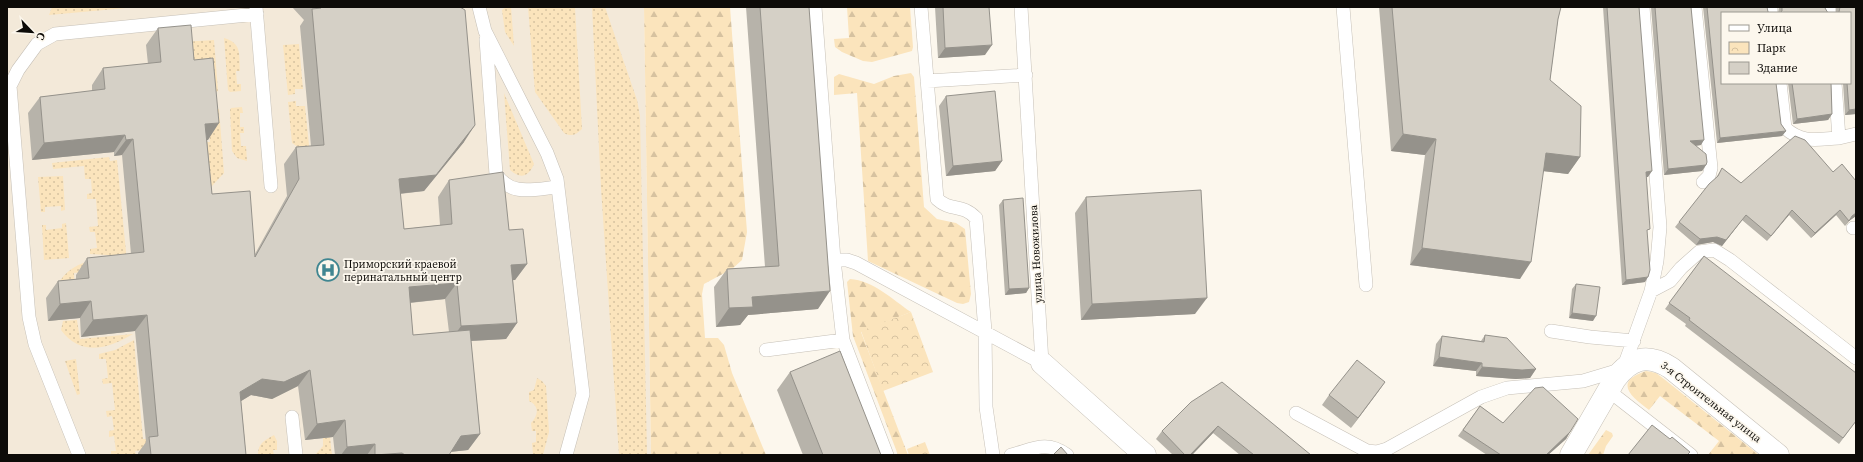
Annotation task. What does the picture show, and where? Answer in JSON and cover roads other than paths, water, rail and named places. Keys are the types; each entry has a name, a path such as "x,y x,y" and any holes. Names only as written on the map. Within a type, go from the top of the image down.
{"street":[{"name":"3-я Строительная улица","path":"1571,455 1615,379 1623,369 1633,362 1646,359 1659,360 1778,455"},
{"path":"1042,363 1145,455"}],"lane":[{"path":"479,7 485,31 496,174 502,183 512,189 524,190 558,187"},
{"path":"815,7 834,260 843,340 887,455"},
{"path":"921,7 937,199 943,205 968,210 976,218 985,331 986,407 993,455"},
{"name":"улица Новожилова","path":"1021,7 1042,363"},
{"path":"1343,7 1366,285"},
{"path":"1296,412 1367,451 1377,452 1387,449 1481,397 1507,388 1583,381 1623,369 1634,341 1650,291 1657,261 1660,227 1643,7"},
{"path":"1695,7 1711,168 1709,176 1703,182"},
{"path":"79,455 35,344 29,317 10,86 18,70 37,44 55,34 256,11 271,186"},
{"path":"485,31 547,153 557,179 583,394 566,455"},
{"path":"927,82 1026,75"},
{"path":"1780,84 1785,128 1794,136 1805,140 1840,138 1856,134"},
{"path":"1835,84 1840,138"},
{"path":"1650,291 1670,281 1681,268 1699,252 1714,250 1730,260 1856,358"},
{"path":"834,260 847,260 856,264 985,331 1042,363"},
{"path":"1551,331 1590,337 1634,341"},
{"path":"766,350 843,340"},
{"path":"1609,390 1691,455"},
{"path":"292,417 296,455"},
{"path":"1011,455 1047,445 1058,448 1067,455"}],"place":[{"name":"Приморский краевой перинатальный центр","path":"328,270"}]}
